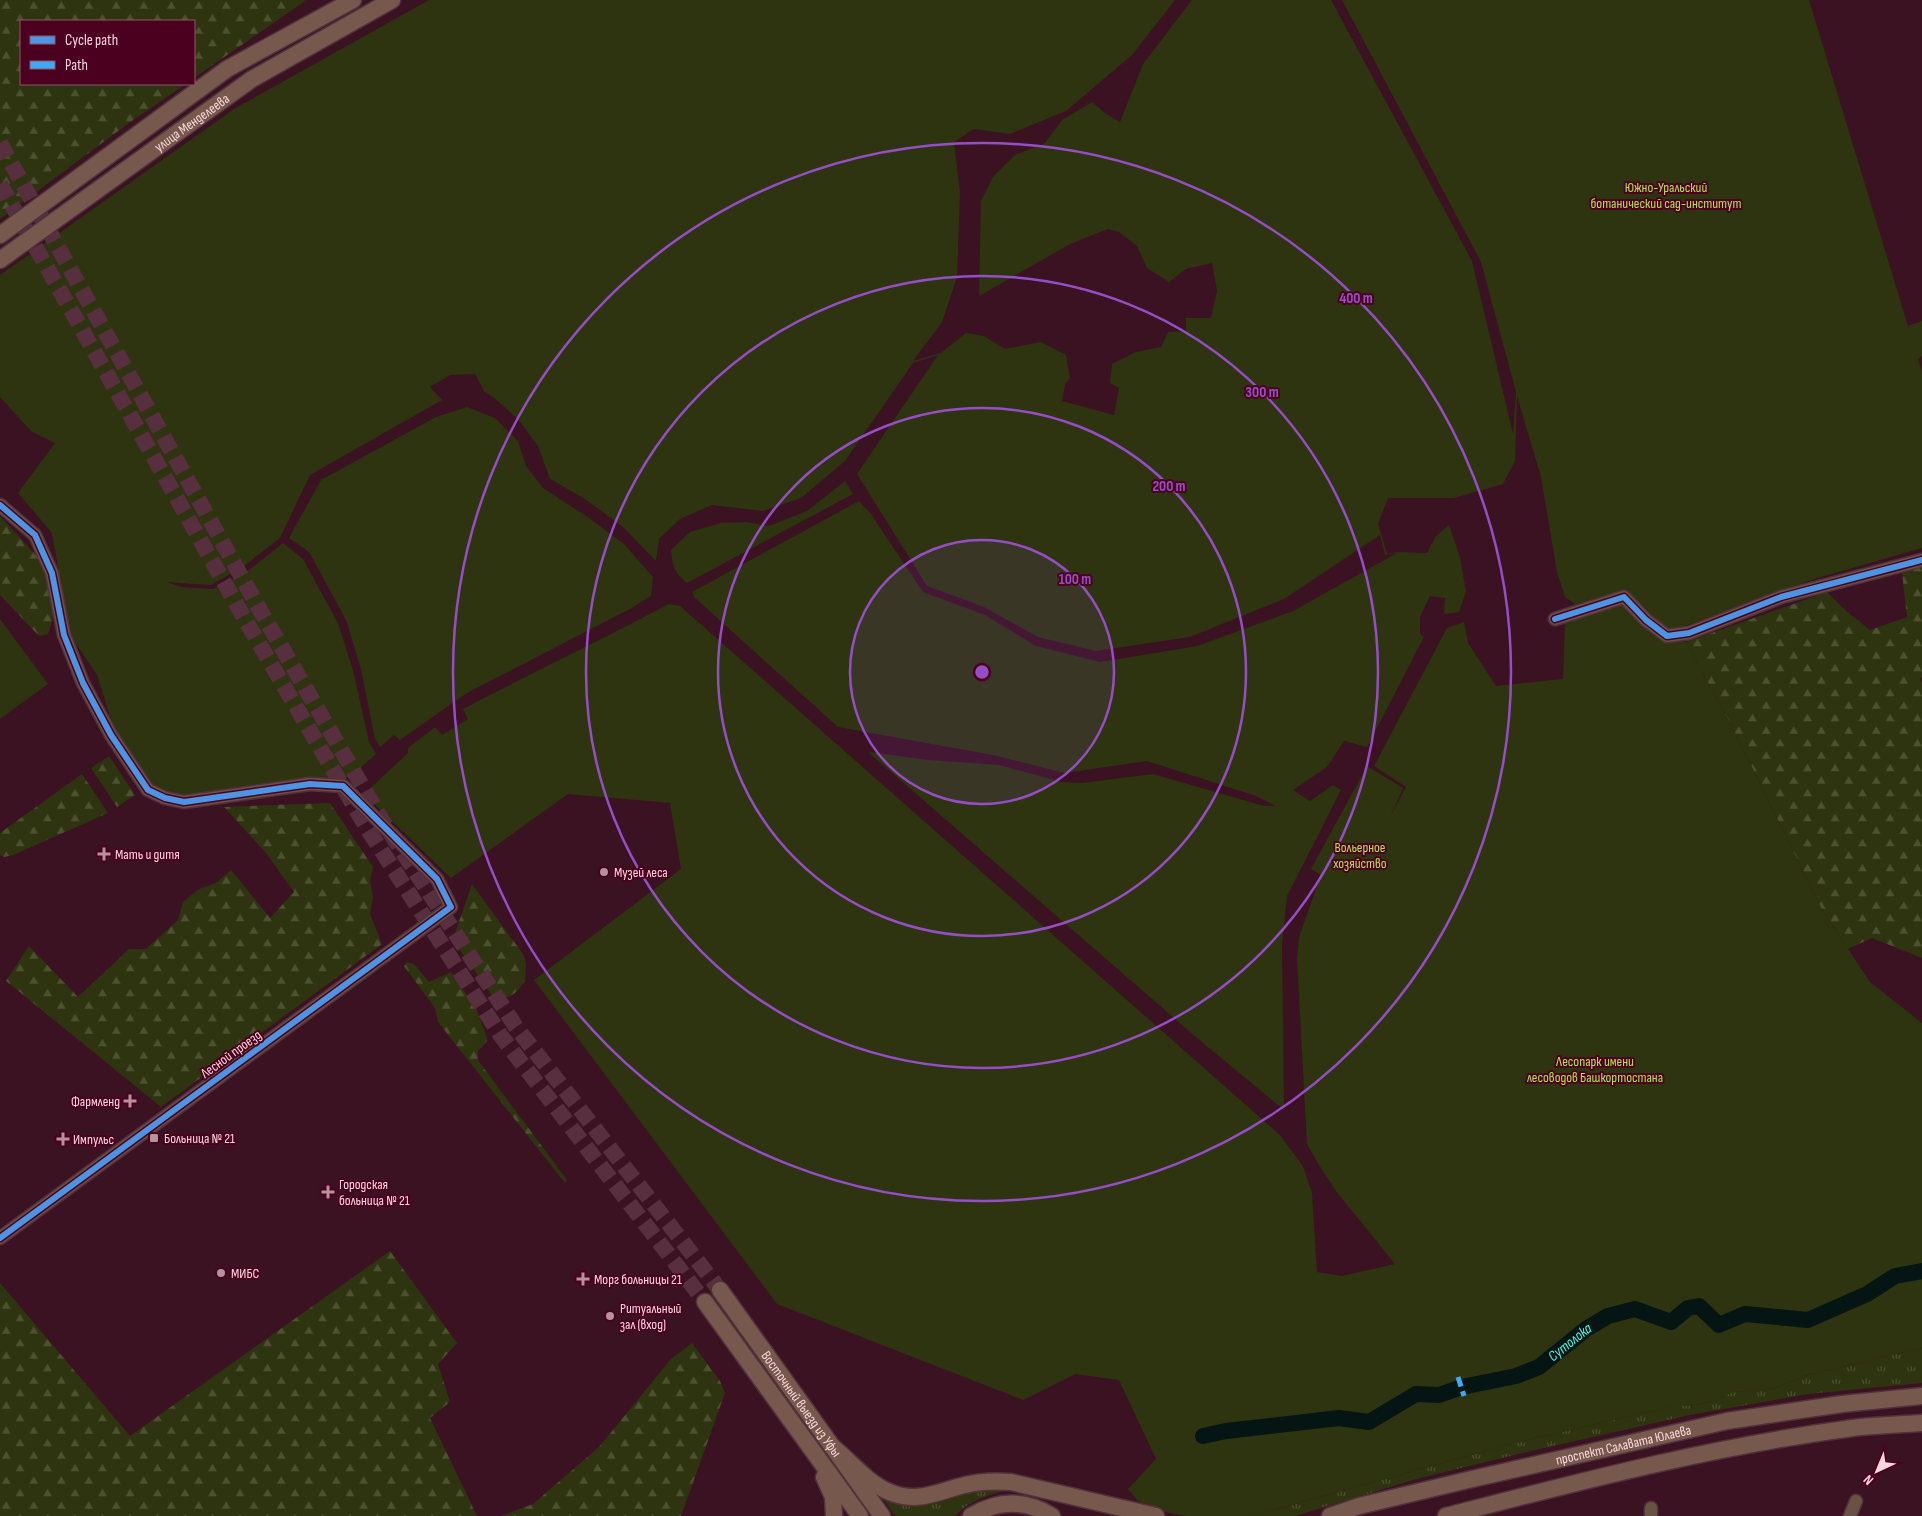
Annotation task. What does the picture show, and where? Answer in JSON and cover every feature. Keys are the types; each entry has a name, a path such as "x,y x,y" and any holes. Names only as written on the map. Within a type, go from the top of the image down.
{"main road":[{"name":"улица Менделеева","path":"0,235 227,69 353,0"},
{"name":"улица Менделеева","path":"0,260 252,79 392,0"},
{"name":"Восточный выезд из Уфы","path":"720,1290 882,1516"},
{"name":"Восточный выезд из Уфы","path":"705,1302 860,1516"},
{"name":"проспект Салавата Юлаева","path":"1330,1516 1359,1506 1462,1481 1727,1421 1842,1404 1922,1396"},
{"name":"проспект Салавата Юлаева","path":"1446,1516 1553,1488 1739,1446 1848,1428 1922,1423"},
{"path":"834,1448 875,1484 889,1492 902,1495 918,1497 932,1495 966,1484 993,1481 1011,1482 1156,1516"},
{"path":"818,1458 833,1497 834,1516"},
{"path":"971,1516 996,1504 1012,1503 1026,1504 1043,1510 1052,1516"}],"street":[{"name":"Лесной проезд","path":"0,505 35,535 52,573 64,635 83,683 111,735 148,790 165,798 184,802 310,784 343,786 437,879 451,907 0,1238"},
{"path":"1555,619 1624,597 1646,620 1667,636 1689,633 1781,596 1922,560"},
{"path":"1850,1516 1856,1501"}],"green space":[{"path":"0,0 305,1 195,77 195,20 20,20 20,85 185,85 129,123 0,219"},
{"name":"Лесопарк имени лесоводов Башкортостана","path":"429,0 1175,0 1132,55 1066,111 1010,134 974,129 954,142 960,193 957,277 942,322 913,361 941,353 966,333 984,336 1005,349 1041,342 1066,355 1070,378 1065,384 1062,401 1114,415 1119,388 1110,383 1112,364 1136,352 1161,347 1168,332 1186,331 1186,318 1211,318 1217,291 1212,263 1186,269 1169,282 1147,268 1137,246 1119,232 1108,229 1070,244 979,296 981,201 993,177 1015,155 1045,143 1062,120 1092,102 1120,122 1143,64 1192,0 1331,0 1472,261 1513,434 1516,392 1481,262 1342,0 1809,0 1908,326 1922,321 1922,356 1918,359 1922,372 1922,548 1811,580 1679,628 1663,638 1686,642 1733,729 1821,908 1870,982 1922,1023 1922,1348 1804,1376 1773,1389 1732,1392 1714,1401 1690,1406 1674,1406 1514,1443 1252,1516 1185,1516 1160,1511 1138,1501 1128,1489 1156,1459 1119,1380 1075,1374 1023,1400 777,1304 534,980 681,869 670,803 568,794 451,878 364,794 408,753 408,748 435,727 442,735 468,719 463,709 669,604 680,606 1280,1135 1303,1166 1312,1193 1317,1272 1342,1276 1395,1264 1336,1191 1307,1144 1297,959 1299,937 1321,875 1311,869 1367,766 1403,788 1391,815 1406,787 1374,766 1447,628 1464,622 1468,643 1496,686 1563,679 1565,622 1625,592 1575,604 1565,597 1557,572 1541,477 1517,396 1515,461 1503,484 1454,498 1388,498 1378,524 1387,554 1397,552 1427,553 1436,536 1449,525 1460,557 1466,592 1459,612 1444,614 1445,598 1430,596 1420,617 1420,634 1424,637 1367,747 1344,741 1327,767 1293,790 1310,801 1333,785 1341,790 1287,896 1282,945 1284,1110 1197,1038 868,752 929,760 999,765 1062,782 1082,783 1153,774 1264,806 1276,806 1256,796 1147,761 1065,773 993,755 838,727 694,597 692,592 859,501 871,514 923,592 985,615 1036,646 1100,662 1197,646 1293,611 1397,553 1385,555 1380,535 1284,599 1190,637 1096,651 1038,637 984,607 927,586 857,474 938,355 913,363 845,461 801,498 763,511 712,505 680,519 659,539 656,561 623,527 585,499 550,479 538,446 518,419 484,391 475,374 450,375 430,387 442,400 310,475 280,538 244,566 211,585 166,582 182,587 213,589 248,571 283,543 303,559 338,623 353,670 369,742 376,754 349,778 345,776 184,796 155,790 116,736 97,675 70,635 52,533 18,493 55,443 31,431 0,397 0,275 234,109"},
{"path":"467,407 495,418 518,441 526,466 543,488 624,544 653,577 651,596 630,609 467,693 400,740 394,735 380,747 375,739 361,669 346,620 309,552 289,538 321,480 436,417"},
{"path":"845,481 853,494 687,583 679,576 675,569 671,550 690,532 721,523 746,522 769,526 807,511"},
{"path":"0,516 44,564 56,608 48,634 39,636 0,595"},
{"path":"1922,567 1922,677 1920,679 1922,683 1922,958 1872,938 1848,949 1821,908 1733,729 1686,642 1827,592 1845,610 1870,630 1907,617 1902,573"},
{"path":"0,619 48,684 0,719"},
{"path":"109,756 135,795 117,807 91,768"},
{"path":"82,774 108,813 13,855 4,857 0,855 0,833"},
{"path":"330,803 373,867 370,881 373,897 370,914 382,944 161,1107 6,981 29,946 78,997 129,949 146,949 178,920 183,902 199,889 216,883 231,870 270,918 294,892 266,853 224,807"},
{"path":"472,884 523,954 526,963 525,982 514,994 508,997 492,995 455,943 454,936"},
{"path":"407,962 414,964 429,982 451,972 477,1010 485,1033 487,1041 478,1051 478,1060 567,1180 565,1183 438,1022 435,1008 404,966"},
{"path":"390,1251 457,1343 438,1364 450,1402 430,1418 477,1516 0,1516 0,1283 130,1436"},
{"path":"692,1343 720,1381 725,1393 681,1516 501,1516 533,1504 599,1447 671,1359"},
{"path":"1922,1348 1922,1383 1808,1394 1690,1415 1416,1479 1295,1516 1252,1516 1514,1443 1674,1406 1691,1406 1714,1401 1732,1392 1773,1389 1804,1376"},
{"path":"988,1489 1007,1490 979,1499 966,1506 955,1516 895,1516 880,1494 901,1504 911,1506 933,1504"}],"waterway":[{"name":"Сутолока","path":"1203,1436 1226,1431 1339,1418 1369,1422 1416,1394 1439,1395 1462,1387 1516,1376 1539,1367 1586,1329 1608,1316 1635,1309 1671,1322 1688,1308 1699,1306 1719,1325 1745,1314 1808,1320 1867,1294 1895,1276 1922,1271"}],"tunnel":[{"path":"0,143 260,610 382,820 516,1027 720,1290"},
{"path":"0,184 243,616 367,828 501,1036 705,1302"}],"marked path":[{"path":"1458,1377 1464,1396"}],"cycle path":[{"path":"0,505 35,535 52,573 64,635 83,683 111,735 148,790 165,798 184,802 310,784 343,786 437,879 451,907 0,1238"},
{"path":"1555,619 1624,597 1646,620 1667,636 1689,633 1781,597 1922,560"}],"place":[{"name":"Мать и дитя","path":"104,854"},
{"name":"Музей леса","path":"604,872"},
{"name":"Фармленд","path":"130,1101"},
{"name":"Больница № 21","path":"154,1138"},
{"name":"Импульс","path":"63,1139"},
{"name":"Городская больница № 21","path":"328,1192"},
{"name":"МИБС","path":"221,1273"},
{"name":"Морг больницы 21","path":"583,1279"},
{"name":"Ритуальный зал (вход)","path":"610,1316"}],"park label":[{"name":"Южно-Уральский ботанический сад-институт","path":"1666,196"},
{"name":"Вольерное хозяйство","path":"1360,856"}]}
